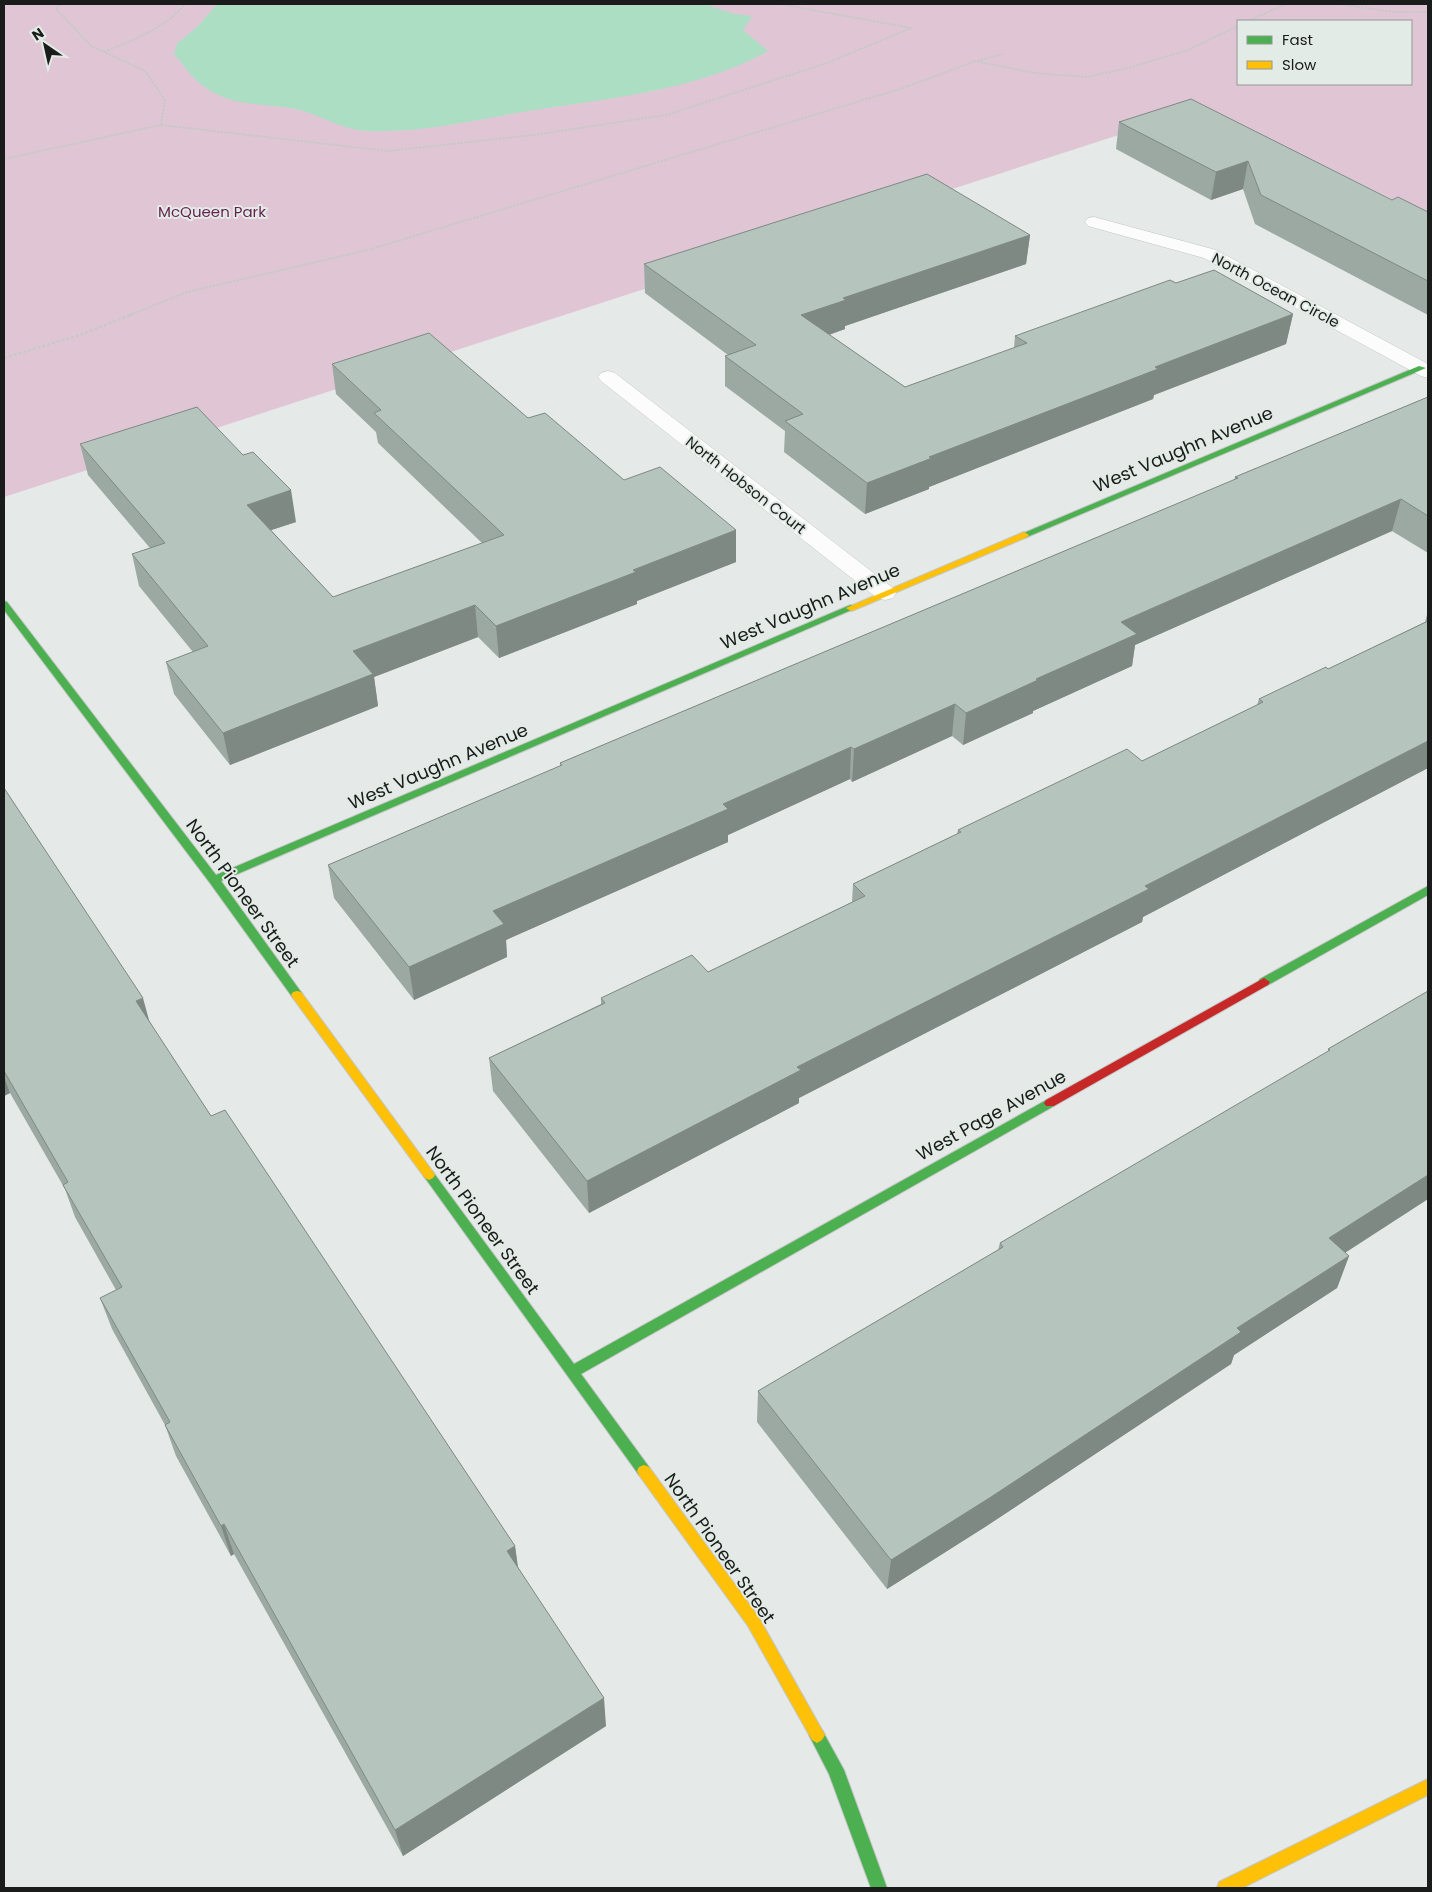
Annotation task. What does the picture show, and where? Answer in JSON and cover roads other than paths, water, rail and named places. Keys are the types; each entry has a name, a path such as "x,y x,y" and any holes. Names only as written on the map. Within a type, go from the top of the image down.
{"street":[{"name":"North Ocean Circle","path":"1094,222 1210,254 1425,370"},
{"name":"West Vaughn Avenue","path":"214,880 885,593 1425,370"},
{"name":"North Hobson Court","path":"608,377 885,593"},
{"name":"North Pioneer Street","path":"4,604 214,880 753,1621 836,1770 878,1888"},
{"name":"West Page Avenue","path":"572,1372 1428,890"},
{"path":"1225,1888 1428,1786"}],"park label":[{"name":"McQueen Park","path":"212,211"}]}
